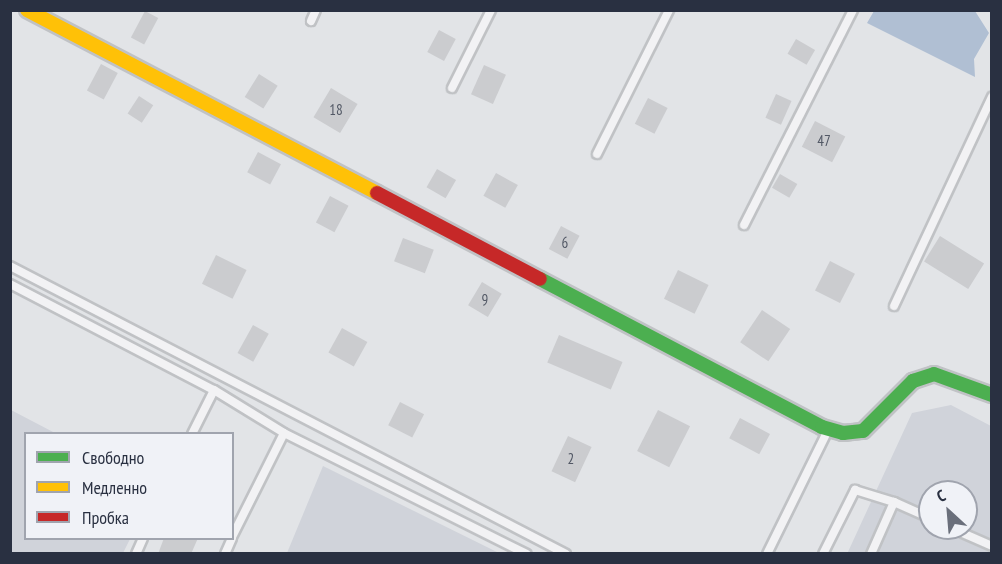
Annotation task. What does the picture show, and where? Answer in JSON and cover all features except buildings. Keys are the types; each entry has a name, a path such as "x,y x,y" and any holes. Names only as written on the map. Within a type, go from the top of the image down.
{"street":[{"path":"27,10 828,429 863,431 913,381 934,374 992,394"}],"lane":[{"path":"311,21 316,10"},
{"path":"452,88 491,10"},
{"path":"597,154 669,10"},
{"path":"744,225 853,10"},
{"path":"894,306 992,97"},
{"path":"10,266 566,554"},
{"path":"10,284 214,390 284,433 527,554"},
{"path":"193,432 214,390"},
{"path":"767,554 828,429"},
{"path":"234,534 284,433"},
{"path":"823,554 855,490 894,502 918,513"},
{"path":"871,554 894,502"},
{"path":"136,554 142,540"},
{"path":"225,554 231,540"},
{"path":"978,540 992,546"}],"shaded area":[{"path":"951,405 991,426 991,553 847,554 912,413"},
{"path":"11,410 53,432 24,432 24,540 130,540 123,553 11,553"},
{"path":"323,466 499,553 287,553"}],"water":[{"path":"874,11 975,11 989,33 974,59 975,77 867,23"}],"traffic: fast":[{"path":"540,279 822,427 843,433 863,431 913,381 934,374 992,395"}],"traffic: slow":[{"path":"27,10 377,193"}],"traffic: jam":[{"path":"377,193 540,279"}]}
